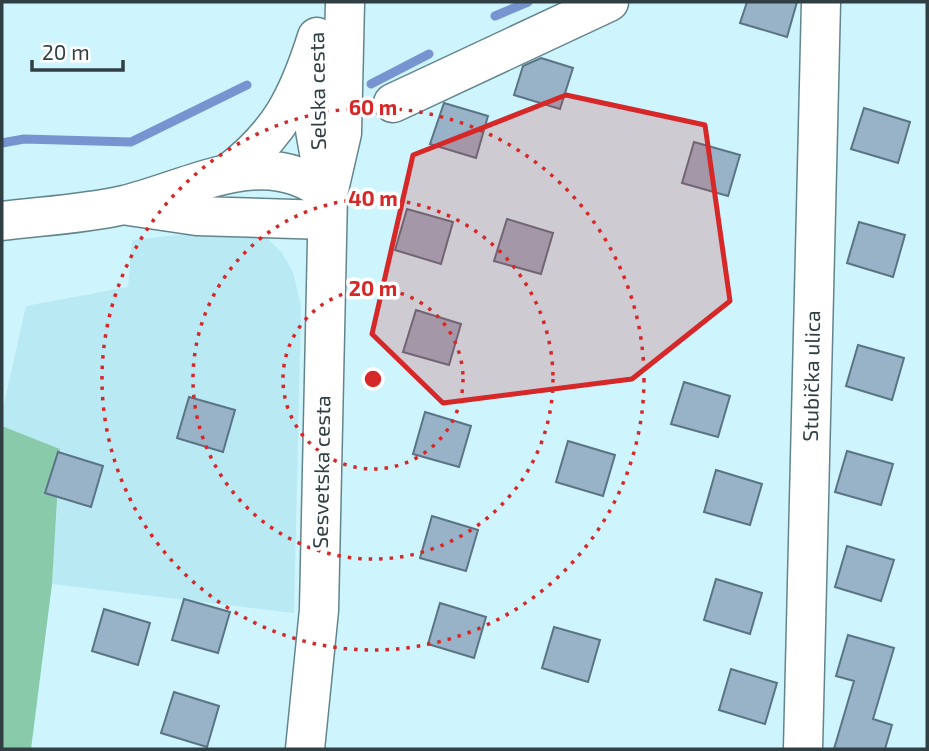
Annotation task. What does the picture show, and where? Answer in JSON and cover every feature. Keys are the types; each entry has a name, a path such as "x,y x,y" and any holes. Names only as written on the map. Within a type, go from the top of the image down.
{"main road":[{"name":"Selska cesta","path":"327,207 342,133 345,2"},
{"path":"393,103 609,2"},
{"name":"Stubička ulica","path":"803,749 821,2"},
{"name":"Selska cesta","path":"318,19 315,130 327,207"},
{"path":"229,173 255,153 281,122 306,71 318,19"},
{"path":"2,221 124,205 229,173 255,169 285,171 301,176 327,207"},
{"path":"124,205 197,216 327,207"},
{"name":"Sesvetska cesta","path":"305,749 319,610 327,207"}],"highlighted area":[{"path":"566,95 705,125 730,301 632,379 443,403 372,334 413,155"}],"shaded area":[{"path":"230,229 266,237 282,253 293,272 301,306 294,613 52,584 60,449 2,426 2,413 26,306 128,287 132,240"}],"green space":[{"path":"2,426 60,449 52,584 31,749 2,749"}],"building":[{"path":"747,2 797,2 787,37 740,23"},
{"path":"541,58 573,68 560,109 514,95 523,66"},
{"path":"444,103 488,116 476,158 430,144"},
{"path":"864,108 910,122 898,163 851,149"},
{"path":"694,142 740,155 728,196 682,183"},
{"path":"407,209 453,222 441,264 395,250"},
{"path":"507,219 553,233 541,274 494,261"},
{"path":"859,222 905,235 893,277 847,263"},
{"path":"416,310 461,324 449,365 403,352"},
{"path":"858,345 904,358 892,400 846,386"},
{"path":"684,382 730,396 718,437 671,424"},
{"path":"189,397 235,410 223,452 177,438"},
{"path":"425,412 471,426 459,467 413,454"},
{"path":"568,441 615,455 603,496 556,482"},
{"path":"847,451 893,464 881,505 835,492"},
{"path":"58,452 103,466 91,507 45,493"},
{"path":"716,470 762,484 750,525 704,512"},
{"path":"432,516 478,530 466,571 420,558"},
{"path":"847,546 894,560 881,601 835,587"},
{"path":"716,579 762,593 750,634 704,620"},
{"path":"184,599 230,612 218,653 172,640"},
{"path":"440,603 486,617 474,658 428,644"},
{"path":"104,609 150,623 138,665 92,651"},
{"path":"554,627 600,640 588,682 542,668"},
{"path":"848,635 894,648 873,719 892,725 885,749 834,749 854,681 836,676"},
{"path":"731,669 777,683 765,724 719,710"},
{"path":"174,692 219,706 207,747 161,733"}],"waterway":[{"path":"495,16 528,2"},
{"path":"371,84 429,54"},
{"path":"2,143 24,139 131,142 247,85"}]}
